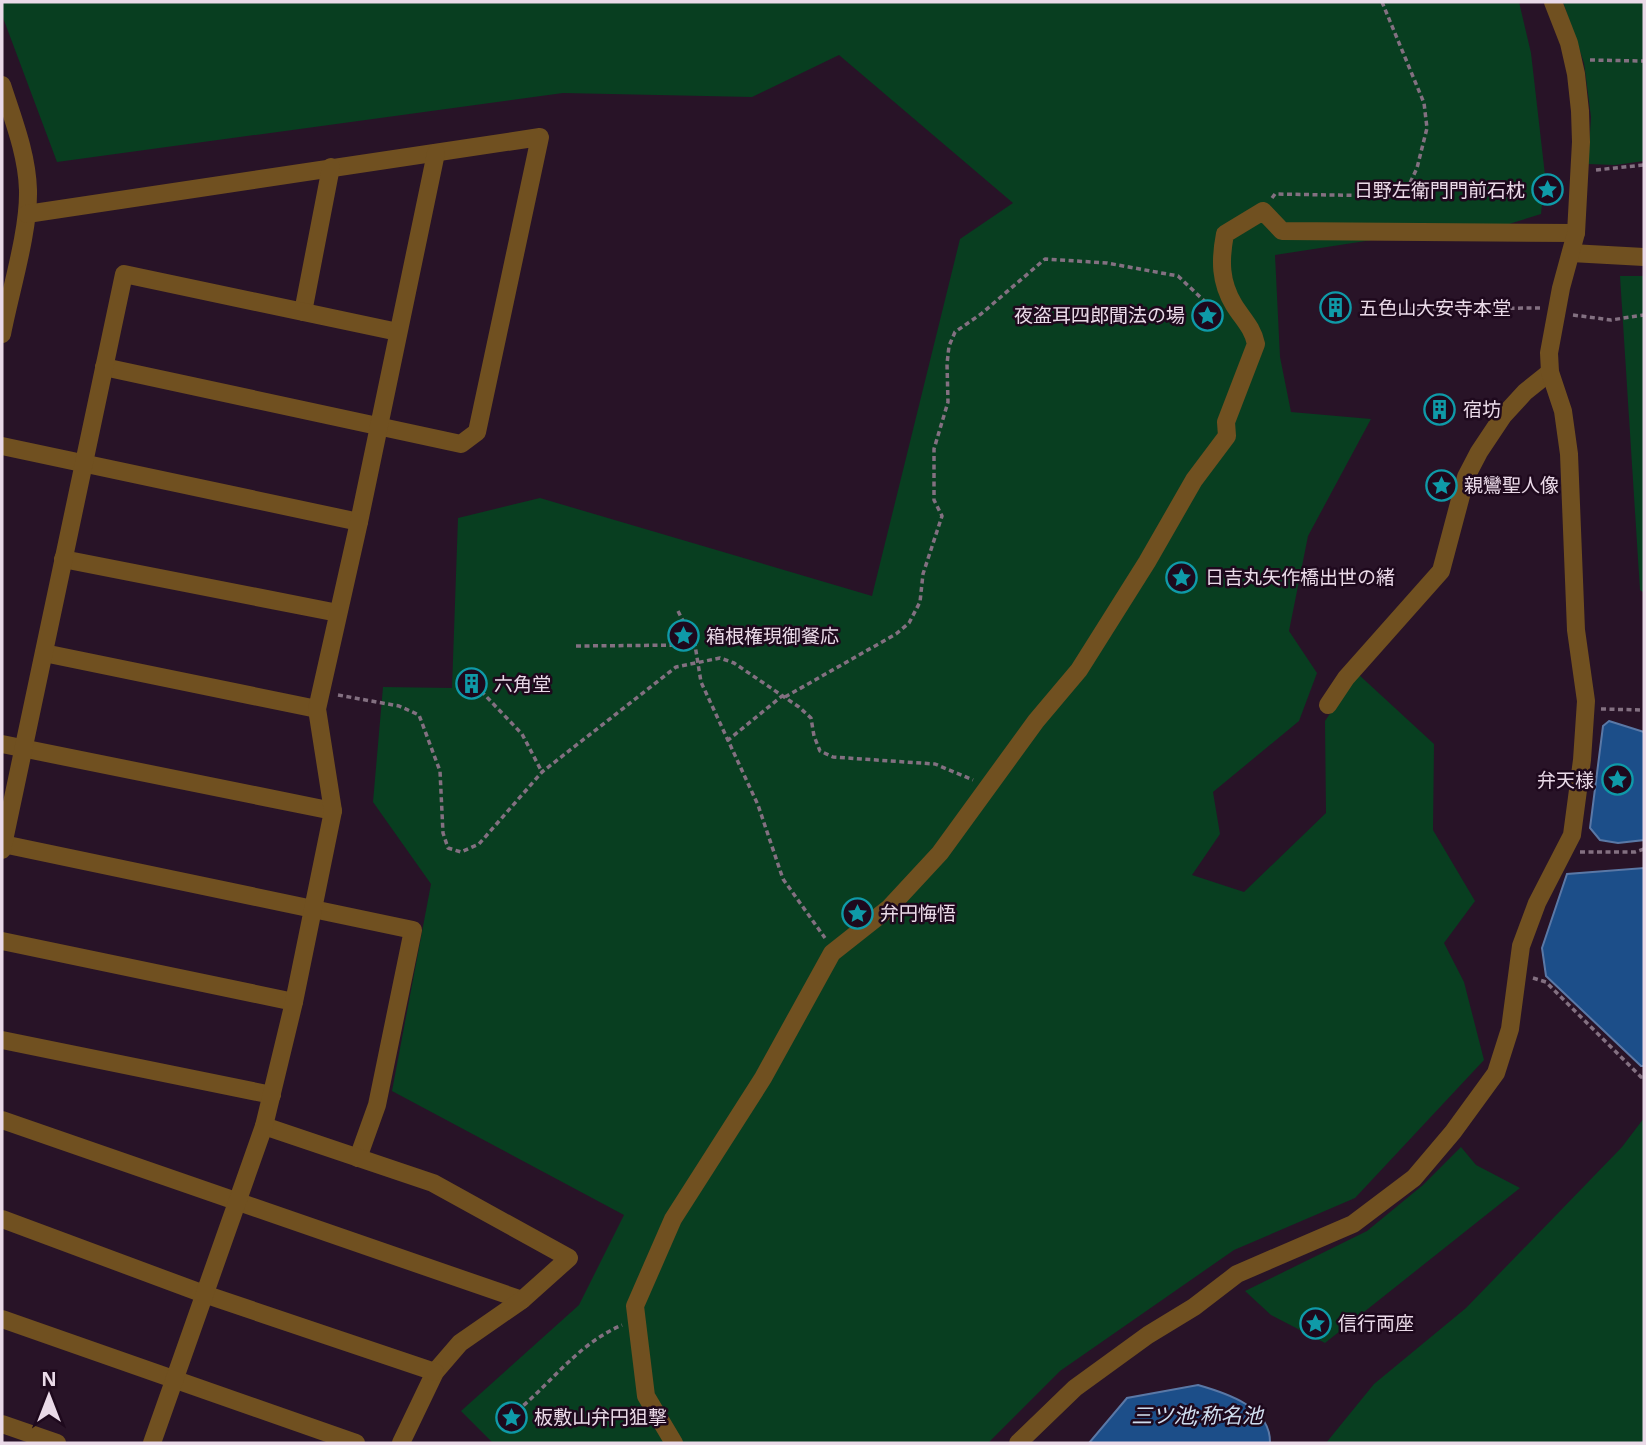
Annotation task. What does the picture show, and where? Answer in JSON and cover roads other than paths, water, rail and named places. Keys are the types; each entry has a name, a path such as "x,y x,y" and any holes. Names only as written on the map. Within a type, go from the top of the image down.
{"street":[{"path":"1018,1443 1075,1388 1148,1335 1194,1307 1237,1274 1353,1224 1414,1178 1453,1132 1496,1073 1510,1029 1521,946 1533,914 1572,835 1582,760 1585,709 1576,630 1569,454 1563,411 1550,372 1549,352 1576,233 1580,111 1569,43 1553,2"},
{"path":"2,85 7,119 20,143 26,176 26,214 2,334"},
{"path":"26,214 540,137 477,432 461,444 104,367"},
{"path":"152,1443 264,1126 293,1002 333,811 317,709 380,425 397,332 436,153"},
{"path":"303,312 331,167"},
{"path":"674,1443 646,1396 635,1307 673,1219 764,1078 832,953 906,891 940,853 1035,722 1079,670 1147,562 1194,480 1227,436 1226,422 1256,344 1254,333 1233,303 1222,277 1221,256 1225,234 1263,211 1282,231 1576,233"},
{"path":"1571,253 1644,257"},
{"path":"358,1158 377,1105 413,930 2,847 124,274 397,332"},
{"path":"1328,705 1346,678 1441,571 1466,477 1503,416 1525,392 1550,372"},
{"path":"2,446 359,522"},
{"path":"64,559 338,614"},
{"path":"44,653 317,709"},
{"path":"2,744 333,811"},
{"path":"2,941 293,1002"},
{"path":"2,1040 272,1095"},
{"path":"2,1120 522,1300"},
{"path":"264,1126 433,1183 569,1258 522,1300 460,1343 435,1372 401,1443"},
{"path":"2,1219 204,1294 435,1372"},
{"path":"2,1319 356,1443"},
{"path":"2,1424 57,1443"}],"water":[{"path":"1609,721 1644,732 1644,840 1618,843 1600,840 1590,828 1603,726"},
{"path":"1644,868 1644,1066 1641,1066 1546,976 1542,948 1567,874"},
{"name":"三ツ池;称名池","path":"1198,1385 1233,1397 1255,1411 1268,1430 1270,1443 1089,1443 1127,1398"}],"place":[{"name":"日野左衛門門前石枕","path":"1548,190"},
{"name":"五色山大安寺本堂","path":"1336,308"},
{"name":"夜盗耳四郎聞法の場","path":"1208,315"},
{"name":"宿坊","path":"1440,409"},
{"name":"親鸞聖人像","path":"1441,485"},
{"name":"日吉丸矢作橋出世の緒","path":"1182,577"},
{"name":"箱根権現御餐応","path":"683,636"},
{"name":"六角堂","path":"471,684"},
{"name":"弁天様","path":"1617,780"},
{"name":"弁円悔悟","path":"857,913"},
{"name":"信行両座","path":"1315,1323"},
{"name":"板敷山弁円狙撃","path":"511,1417"}]}
